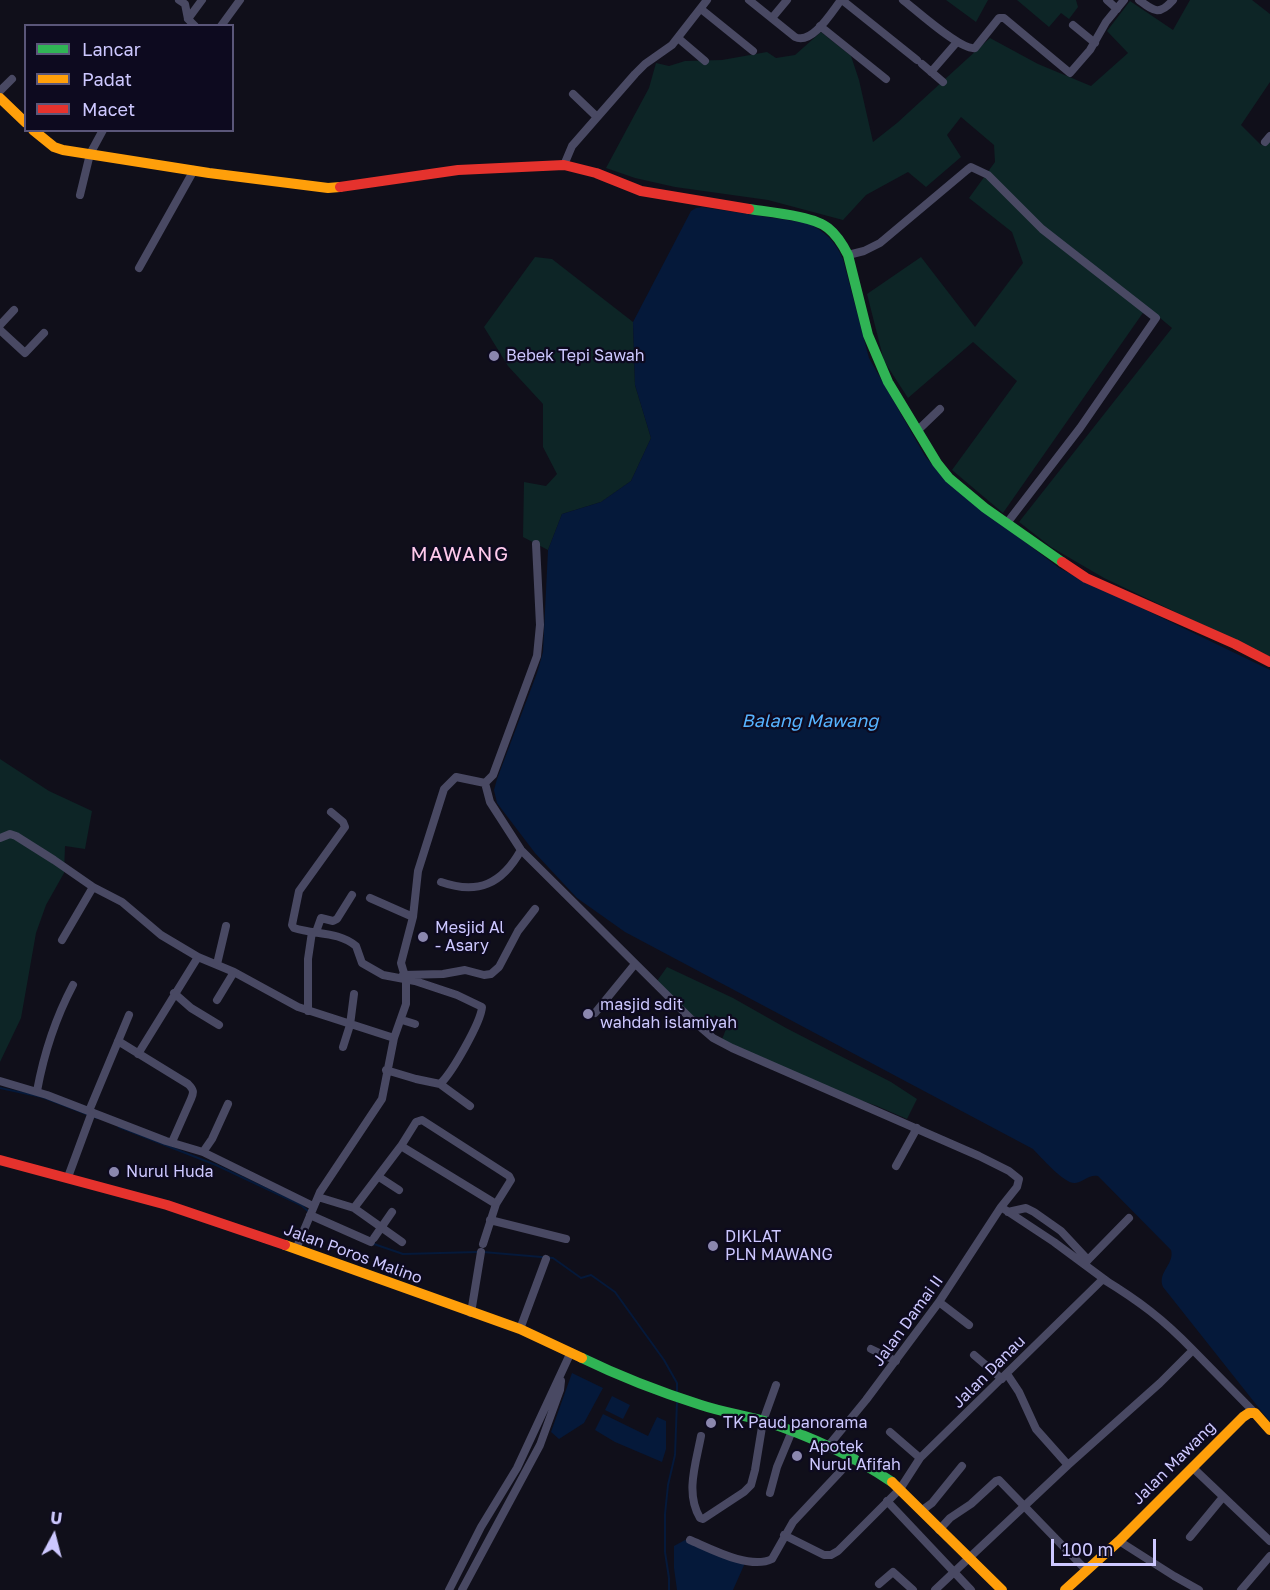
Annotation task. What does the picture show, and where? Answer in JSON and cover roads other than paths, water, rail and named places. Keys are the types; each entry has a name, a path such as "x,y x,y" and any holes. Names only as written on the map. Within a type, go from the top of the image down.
{"street":[{"path":"179,0 185,4 191,22"},
{"path":"191,22 202,0"},
{"path":"222,24 240,0"},
{"path":"564,165 572,146 597,117 645,64 678,38 707,0"},
{"path":"749,0 801,40 807,39 841,0 943,82"},
{"path":"772,18 787,0"},
{"path":"903,0 965,48 975,48 1000,17 1070,73 1078,66 1095,43 1106,22 1124,0"},
{"path":"1107,0 1117,9"},
{"path":"1139,0 1152,10 1160,11 1173,0"},
{"path":"701,9 753,51"},
{"path":"1073,25 1095,43"},
{"path":"820,26 886,79"},
{"path":"678,38 705,61"},
{"path":"931,72 957,42"},
{"path":"0,91 12,79"},
{"path":"573,94 597,117"},
{"path":"0,98 24,121"},
{"path":"38,132 54,147 90,154 293,184 340,188 458,170 564,165 596,173 641,191 804,218 820,223 833,231 848,255 868,335 888,382 937,463 949,478 985,508 1048,554 1086,578 1270,662"},
{"path":"80,195 90,154 102,132"},
{"path":"848,255 864,251 880,243 971,167 988,175 1042,229 1156,318 1080,428 1007,523"},
{"path":"139,268 195,170"},
{"path":"0,325 14,310"},
{"path":"0,330 25,353 44,333"},
{"path":"917,431 940,409"},
{"path":"485,783 493,775 537,656 540,625 536,544"},
{"path":"296,1249 318,1197 382,1099 394,1038 406,1004 402,956 413,917 418,871 444,789 456,777 485,783"},
{"path":"485,783 490,802 521,850 713,1038 806,1082 917,1128 896,1166"},
{"path":"331,812 344,822 345,827 303,885 296,901 292,925 294,928 333,935 354,943 362,963 382,975 404,977 462,970 484,975 491,974 499,967 518,931 535,909"},
{"path":"0,838 10,834 16,836 93,888 122,902 161,935 198,957 234,972 308,1011 394,1038"},
{"path":"441,882 468,887 490,884 513,864 521,850"},
{"path":"62,940 93,888"},
{"path":"308,1011 308,959 314,932 321,918 333,921 337,919 352,895"},
{"path":"370,898 413,917"},
{"path":"217,964 226,926"},
{"path":"138,1054 198,957"},
{"path":"595,1013 635,964"},
{"path":"217,1000 234,972"},
{"path":"404,977 483,1006 458,1058 440,1084"},
{"path":"37,1091 43,1056 60,1010 73,985"},
{"path":"174,993 191,1008 219,1025"},
{"path":"343,1047 350,1025 354,994"},
{"path":"68,1177 90,1111 129,1015"},
{"path":"402,1020 415,1024"},
{"path":"118,1041 192,1088 194,1092 171,1142"},
{"path":"386,1070 440,1084 470,1106"},
{"path":"0,1081 37,1091 203,1152 311,1211 373,1240 392,1212"},
{"path":"203,1152 212,1139 228,1104"},
{"path":"354,1208 379,1177 417,1120 428,1123 509,1176 509,1183 496,1204 482,1248 471,1313"},
{"name":"Jalan Damai II","path":"829,1445 939,1302 1018,1184 1019,1179 1015,1176 979,1156 917,1128"},
{"path":"401,1146 496,1204"},
{"name":"Jalan Poros Malino","path":"0,1160 186,1210 520,1329 624,1378 686,1401 763,1421 829,1445 854,1457 900,1489 1002,1590"},
{"path":"379,1177 399,1190"},
{"path":"318,1197 354,1208 402,1242"},
{"path":"1001,1207 1086,1262"},
{"path":"1008,1212 1026,1208 1061,1231 1105,1281 1156,1314 1270,1430"},
{"path":"1086,1262 1127,1219"},
{"path":"490,1220 566,1239"},
{"path":"520,1329 546,1259"},
{"name":"Jalan Danau","path":"784,1535 824,1555 831,1555 838,1551 900,1489 920,1458 1105,1281"},
{"path":"939,1302 969,1325"},
{"path":"871,1349 896,1360"},
{"path":"935,1590 1193,1350"},
{"path":"449,1590 481,1527 517,1468 571,1352"},
{"path":"974,1355 1004,1377 1018,1392 1036,1429 1068,1465"},
{"path":"462,1590 540,1445 560,1390 561,1377"},
{"path":"701,1436 692,1490 695,1509 703,1519 751,1485 763,1421 776,1385"},
{"name":"Jalan Mawang","path":"1065,1590 1119,1541 1243,1417 1249,1413 1255,1413"},
{"path":"770,1493 777,1467 792,1431"},
{"path":"890,1432 920,1458"},
{"path":"690,1540 747,1562 772,1559 793,1522 854,1457"},
{"path":"921,1511 932,1503 962,1466"},
{"path":"1192,1467 1270,1541"},
{"path":"939,1530 950,1518 971,1504 997,1480 1003,1483 1087,1570"},
{"path":"1190,1537 1223,1497"},
{"path":"887,1501 971,1590"},
{"path":"1119,1541 1199,1590"},
{"path":"1241,1590 1270,1556"},
{"path":"879,1584 893,1572 913,1590"}],"water":[{"name":"Balang Mawang","path":"702,207 807,223 819,229 833,242 843,259 869,358 925,456 946,481 1059,568 1270,670 1270,1422 1163,1287 1162,1277 1171,1260 1171,1250 1098,1176 1075,1183 1070,1182 1033,1149 625,932 577,898 535,853 497,803 494,790 497,779 543,652 548,550 562,514 601,502 631,481 651,438 635,385 633,322 691,211"},
{"path":"572,1373 603,1388 584,1423 559,1439 551,1432"},
{"path":"612,1396 630,1405 623,1419 605,1410"},
{"path":"603,1414 648,1436 657,1417 666,1421 666,1449 662,1462 615,1442 595,1430"},
{"path":"685,1540 745,1563 733,1590 677,1590 674,1546"}],"waterway":[{"path":"0,1088 42,1097 97,1118"},
{"path":"119,1127 216,1165 301,1205 308,1211"},
{"path":"371,1243 403,1254 478,1252"},
{"path":"483,1252 553,1258 581,1278 591,1275 615,1292 664,1360 677,1383 677,1392"},
{"path":"669,1590 665,1552 665,1514 668,1485 675,1455 677,1401"}],"place":[{"name":"Bebek Tepi Sawah","path":"494,356"},
{"name":"Mesjid Al - Asary","path":"423,937"},
{"name":"masjid sdit wahdah islamiyah","path":"588,1014"},
{"name":"Nurul Huda","path":"114,1172"},
{"name":"DIKLAT PLN MAWANG","path":"713,1246"},
{"name":"TK Paud panorama","path":"711,1423"},
{"name":"Apotek Nurul Afifah","path":"797,1456"}],"district":[{"name":"MAWANG","path":"460,555"}]}
